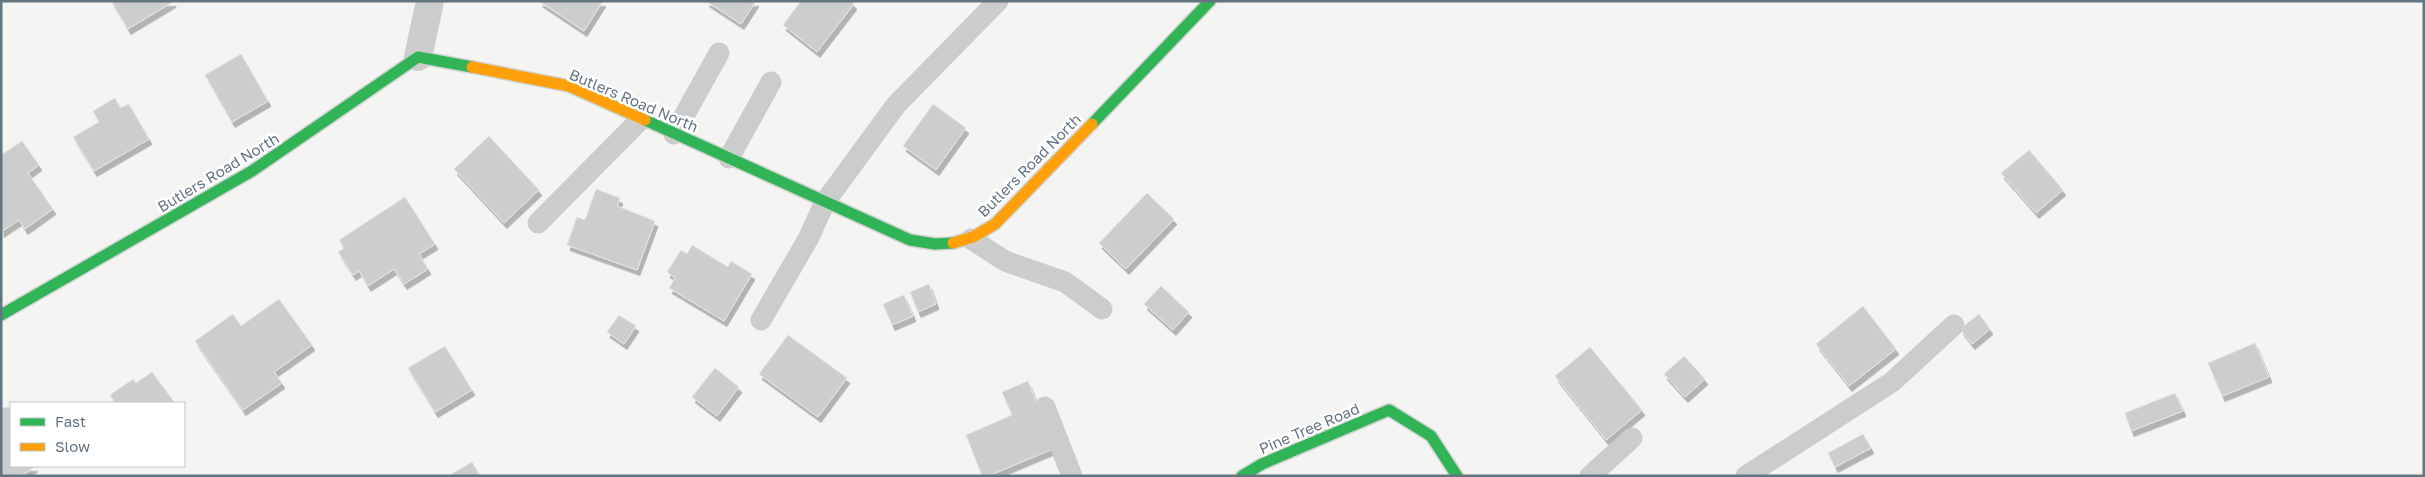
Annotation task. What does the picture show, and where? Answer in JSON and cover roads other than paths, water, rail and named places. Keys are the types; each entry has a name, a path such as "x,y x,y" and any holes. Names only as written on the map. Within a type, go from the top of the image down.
{"street":[{"path":"418,57 430,1"},
{"name":"Butlers Road North","path":"1,315 252,171 418,57 569,86 910,240 941,246 970,239 995,224 1210,1"},
{"name":"Pine Tree Road","path":"1242,476 1262,464 1389,410 1431,436 1457,476"}],"lane":[{"path":"761,320 808,239 825,202 896,105 998,1"},
{"path":"674,134 719,53"},
{"path":"729,158 771,82"},
{"path":"538,223 641,119"},
{"path":"970,239 1005,261 1065,282 1102,309"},
{"path":"1746,476 1892,382 1954,326"},
{"path":"1045,407 1072,476"},
{"path":"1590,476 1632,438"}]}
